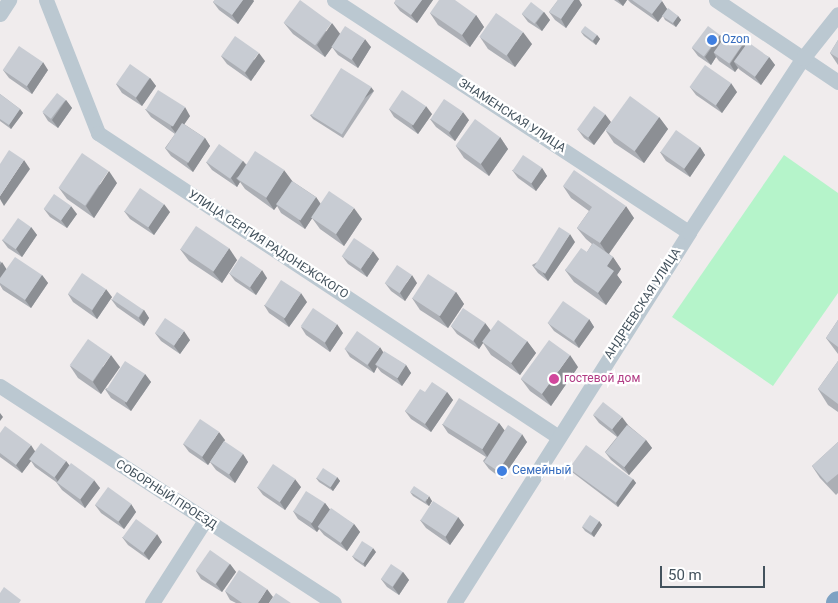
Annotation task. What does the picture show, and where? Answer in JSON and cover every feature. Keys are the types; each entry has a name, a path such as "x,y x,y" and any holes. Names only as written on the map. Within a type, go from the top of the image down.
{"street":[{"path":"0,14 9,0"},
{"name":"УЛИЦА СЕРГИЯ РАДОНЕЖСКОГО","path":"46,0 98,133 557,436"},
{"name":"ЗНАМЕНСКАЯ УЛИЦА","path":"334,0 689,232"},
{"path":"716,0 838,82"},
{"name":"АНДРЕЕВСКАЯ УЛИЦА","path":"454,603 557,436 689,232 803,58 838,14"},
{"name":"СОБОРНЫЙ ПРОЕЗД","path":"0,386 334,603"},
{"path":"152,603 205,520"}],"green space":[{"path":"784,155 838,193 838,293 773,386 672,317"}],"building":[{"path":"215,0 243,0 232,15 213,2"},
{"path":"300,0 332,23 315,46 284,23"},
{"path":"396,0 422,0 411,15 394,3"},
{"path":"439,0 455,0 476,15 462,35 430,13"},
{"path":"558,0 574,0 561,19 549,12"},
{"path":"632,0 661,0 662,1 652,14"},
{"path":"531,2 544,12 534,24 522,14"},
{"path":"668,8 678,16 673,23 662,16"},
{"path":"496,13 523,32 506,56 479,37"},
{"path":"345,26 365,39 352,60 331,47"},
{"path":"585,26 597,35 593,41 581,32"},
{"path":"708,26 720,35 704,57 692,48"},
{"path":"728,32 744,43 729,63 714,52"},
{"path":"235,36 259,53 245,72 221,56"},
{"path":"838,40 838,58 830,53"},
{"path":"748,42 769,57 755,77 734,61"},
{"path":"19,46 43,62 27,86 3,70"},
{"path":"130,64 150,78 136,97 116,84"},
{"path":"705,65 731,83 716,105 690,87"},
{"path":"341,68 372,87 342,135 311,115"},
{"path":"158,90 185,107 173,126 146,110"},
{"path":"402,90 426,106 413,125 389,109"},
{"path":"57,93 66,100 51,119 42,112"},
{"path":"0,94 20,109 9,125 0,119"},
{"path":"630,96 659,117 634,151 605,130"},
{"path":"444,99 463,112 450,132 431,119"},
{"path":"594,106 605,114 588,138 577,129"},
{"path":"475,119 500,137 481,164 456,146"},
{"path":"182,123 205,138 188,163 166,148"},
{"path":"676,130 700,147 684,169 661,152"},
{"path":"219,144 243,161 230,179 206,162"},
{"path":"9,150 24,160 0,196 0,164"},
{"path":"255,151 284,170 266,198 237,179"},
{"path":"82,153 109,171 85,206 59,188"},
{"path":"523,155 542,168 531,184 512,171"},
{"path":"574,170 626,206 600,243 577,228 592,207 563,186"},
{"path":"292,181 316,197 300,220 276,204"},
{"path":"140,188 164,204 148,227 124,211"},
{"path":"329,191 354,208 336,234 311,218"},
{"path":"54,194 71,206 61,221 44,209"},
{"path":"18,218 31,227 16,249 3,240"},
{"path":"196,226 229,248 214,272 180,249"},
{"path":"559,227 570,234 545,274 534,267"},
{"path":"354,238 373,251 361,269 342,256"},
{"path":"593,243 613,257 607,266 614,271 598,293 565,270 581,248 587,252"},
{"path":"241,256 262,270 250,287 229,273"},
{"path":"15,257 42,275 25,300 0,283 0,278"},
{"path":"397,265 412,275 400,293 385,283"},
{"path":"82,273 106,289 92,310 68,294"},
{"path":"428,274 456,292 440,316 412,298"},
{"path":"281,280 301,293 285,318 265,305"},
{"path":"117,292 144,310 138,317 112,299"},
{"path":"563,301 589,319 574,341 548,323"},
{"path":"313,308 337,324 325,342 301,326"},
{"path":"463,308 485,323 473,341 451,326"},
{"path":"165,318 184,331 174,346 155,333"},
{"path":"498,320 527,341 511,363 482,342"},
{"path":"838,320 838,347 826,338"},
{"path":"357,331 380,347 367,365 344,349"},
{"path":"88,339 111,355 93,381 70,365"},
{"path":"549,340 570,355 542,394 521,379"},
{"path":"384,351 406,365 398,378 376,365"},
{"path":"125,361 145,374 127,403 106,390"},
{"path":"838,361 838,404 818,389"},
{"path":"432,382 447,392 425,424 405,411 420,389 425,392"},
{"path":"459,398 499,423 482,449 443,424"},
{"path":"603,402 622,417 612,429 593,415"},
{"path":"200,419 219,432 202,457 183,444"},
{"path":"508,425 522,434 498,471 484,462"},
{"path":"627,425 646,440 624,467 605,453"},
{"path":"5,426 31,445 16,465 0,453 0,433"},
{"path":"224,441 243,454 229,475 210,462"},
{"path":"838,442 838,474 827,483 812,466"},
{"path":"41,443 66,461 54,477 29,459"},
{"path":"586,445 633,479 616,503 569,468"},
{"path":"71,463 94,480 80,499 57,482"},
{"path":"273,464 295,479 280,502 257,487"},
{"path":"323,468 337,477 331,487 316,478"},
{"path":"414,486 429,496 425,502 410,492"},
{"path":"108,487 131,504 119,522 95,505"},
{"path":"306,491 325,503 312,523 293,511"},
{"path":"433,501 458,517 446,537 420,520"},
{"path":"331,508 354,524 341,543 318,527"},
{"path":"590,515 599,521 591,533 582,527"},
{"path":"136,519 157,534 144,553 122,538"},
{"path":"362,541 373,548 363,563 352,556"},
{"path":"210,550 230,564 215,584 196,570"},
{"path":"391,564 403,572 393,587 381,579"},
{"path":"239,570 267,589 258,603 242,603 225,591"},
{"path":"4,587 21,600 19,603 0,603 0,593"},
{"path":"276,593 291,603 269,603"}],"place":[{"name":"Ozon","path":"712,40"},
{"name":"гостевой дом","path":"554,379"},
{"name":"Семейный","path":"502,471"}]}
